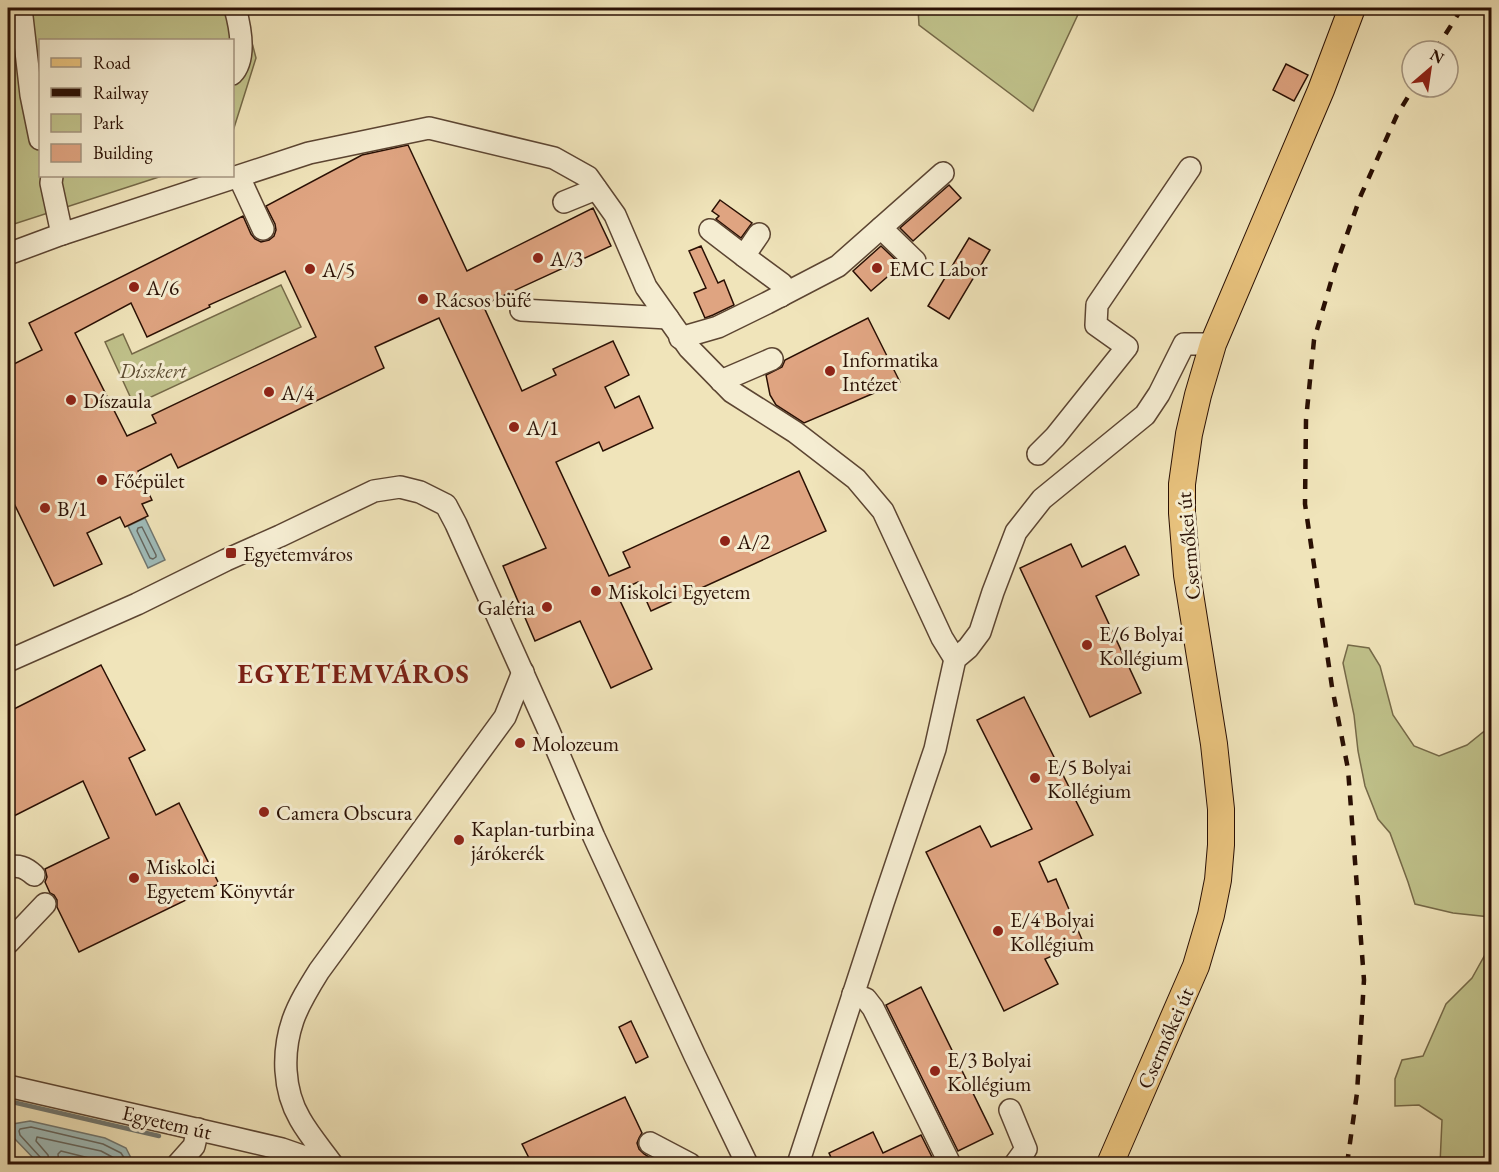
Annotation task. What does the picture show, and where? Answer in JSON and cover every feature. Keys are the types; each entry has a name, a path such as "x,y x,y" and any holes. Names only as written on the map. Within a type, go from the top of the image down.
{"main road":[{"name":"Csermőkei út","path":"1110,1164 1196,966 1212,915 1218,880 1221,809 1214,744 1187,575 1182,503 1182,484 1189,434 1213,344 1321,90 1352,8"}],"street":[{"path":"21,8 31,95 39,134"},
{"path":"234,72 242,53 235,8"},
{"path":"8,254 309,153 429,128 554,158 588,177 615,215 646,287 680,338 732,392 795,432 856,479 863,487 882,511 942,638 955,659"},
{"path":"1038,454 1062,428 1126,347 1096,325 1097,305 1190,168"},
{"path":"680,338 718,327 838,266 943,173"},
{"path":"239,177 263,229"},
{"path":"51,178 62,234"},
{"path":"564,202 596,189"},
{"path":"878,230 915,261"},
{"path":"710,231 782,284 781,296"},
{"path":"744,256 759,234"},
{"path":"520,310 668,318"},
{"path":"798,1164 935,749 955,659 968,648 980,632 1016,532 1042,499 1145,416 1159,394 1184,344 1213,344"},
{"path":"721,381 772,358"},
{"path":"8,661 137,604 225,560 374,491 400,487 420,492 446,505 523,672 594,837 747,1164"},
{"path":"282,1149 298,1139 301,1132 286,1078 286,1050 292,1022 305,994 505,717 523,672"},
{"path":"8,867 17,865 27,868 34,875"},
{"path":"8,943 45,904"},
{"path":"853,994 866,999 873,1008 950,1164"},
{"name":"Egyetem út","path":"8,1086 282,1149 325,1164"},
{"path":"1010,1110 1026,1149 1015,1164"},
{"path":"299,1119 332,1164"},
{"path":"178,1164 194,1146 198,1129"},
{"path":"661,1164 650,1143 690,1164"}],"green space":[{"path":"8,8 243,8 256,58 234,128 234,39 39,39 39,177 159,177 8,226"},
{"path":"918,8 1081,8 1033,111 919,25"},
{"name":"Díszkert","path":"281,285 301,327 134,405 105,342 123,334 132,354"},
{"path":"1348,645 1369,648 1380,666 1393,715 1414,746 1439,756 1467,745 1491,728 1491,922 1490,917 1453,913 1415,904 1390,833 1378,819 1365,786 1343,663"},
{"path":"1491,944 1491,1164 1440,1164 1442,1120 1419,1105 1395,1106 1395,1079 1402,1060 1423,1056 1446,1004 1472,978"}],"water":[{"path":"145,518 165,560 148,568 128,526"},
{"path":"30,1121 105,1138 126,1148 134,1164 39,1164 13,1137 13,1124"}],"building":[{"path":"1286,64 1308,75 1294,101 1273,90"},
{"path":"408,145 467,271 593,208 611,246 483,305 522,391 556,375 553,369 613,341 629,375 605,387 615,408 639,396 653,428 603,451 599,442 556,462 609,576 630,567 623,552 799,471 826,531 651,611 638,582 616,592 652,669 611,688 580,621 535,641 503,566 546,548 439,318 375,347 384,368 178,468 171,454 138,471 152,500 142,504 148,516 125,527 120,517 87,533 102,564 54,586 8,491 8,367 42,350 29,323 243,216 255,239 261,242 269,240 274,236 276,230 266,206 362,155","holes":["285,271 316,337 152,415 156,423 127,436 75,333 131,303 147,337 210,307 209,305"]},
{"path":"949,185 961,198 913,241 900,228"},
{"path":"720,200 752,223 741,238 716,219 719,216 712,211"},
{"path":"969,238 990,250 949,319 928,306"},
{"path":"701,246 718,283 724,280 734,305 705,318 694,293 706,288 689,251"},
{"name":"EMC Labor","path":"881,246 901,265 871,291 853,271"},
{"name":"Informatika Intézet","path":"868,318 900,382 804,423 776,405 770,395 766,375 782,367 785,360"},
{"name":"E/6 Bolyai Kollégium","path":"1071,544 1082,567 1125,546 1139,575 1096,596 1141,693 1090,717 1020,568"},
{"path":"101,665 145,750 129,758 156,815 179,803 219,884 79,952 57,907 57,900 50,893 45,882 47,877 45,869 109,838 83,781 8,819 8,712"},
{"path":"1024,697 1093,835 1039,862 1048,882 1056,879 1083,942 1045,959 1058,984 1004,1011 926,852 980,826 991,847 1032,829 977,720"},
{"name":"E/3 Bolyai Kollégium","path":"921,987 993,1134 958,1151 886,1005"},
{"path":"631,1021 648,1057 636,1063 619,1027"},
{"path":"625,1097 642,1133 637,1143 639,1149 657,1164 532,1164 522,1144"},
{"path":"873,1132 883,1153 921,1135 932,1157 916,1164 834,1164 829,1153"}],"waterway":[{"path":"8,1101 159,1136"}],"railway":[{"path":"1443,39 1462,8"},
{"path":"1347,1164 1357,1093 1364,980 1348,769 1332,687 1305,504 1306,420 1314,340 1335,268 1361,195 1397,115 1407,99"}],"place":[{"name":"A/3","path":"538,258"},
{"name":"EMC Labor","path":"877,268"},
{"name":"A/5","path":"310,269"},
{"name":"A/6","path":"134,287"},
{"name":"Rácsos büfé","path":"423,299"},
{"name":"Informatika Intézet","path":"830,371"},
{"name":"A/4","path":"269,392"},
{"name":"Díszaula","path":"71,400"},
{"name":"A/1","path":"514,427"},
{"name":"Főépület","path":"102,480"},
{"name":"B/1","path":"45,508"},
{"name":"A/2","path":"725,541"},
{"name":"Egyetemváros","path":"231,553"},
{"name":"Miskolci Egyetem","path":"596,591"},
{"name":"Galéria","path":"547,607"},
{"name":"E/6 Bolyai Kollégium","path":"1087,645"},
{"name":"Molozeum","path":"520,743"},
{"name":"E/5 Bolyai Kollégium","path":"1035,778"},
{"name":"Camera Obscura","path":"264,812"},
{"name":"Kaplan-turbina járókerék","path":"459,840"},
{"name":"Miskolci Egyetem Könyvtár","path":"134,878"},
{"name":"E/4 Bolyai Kollégium","path":"998,931"},
{"name":"E/3 Bolyai Kollégium","path":"935,1071"}],"district":[{"name":"EGYETEMVÁROS","path":"354,673"}]}
